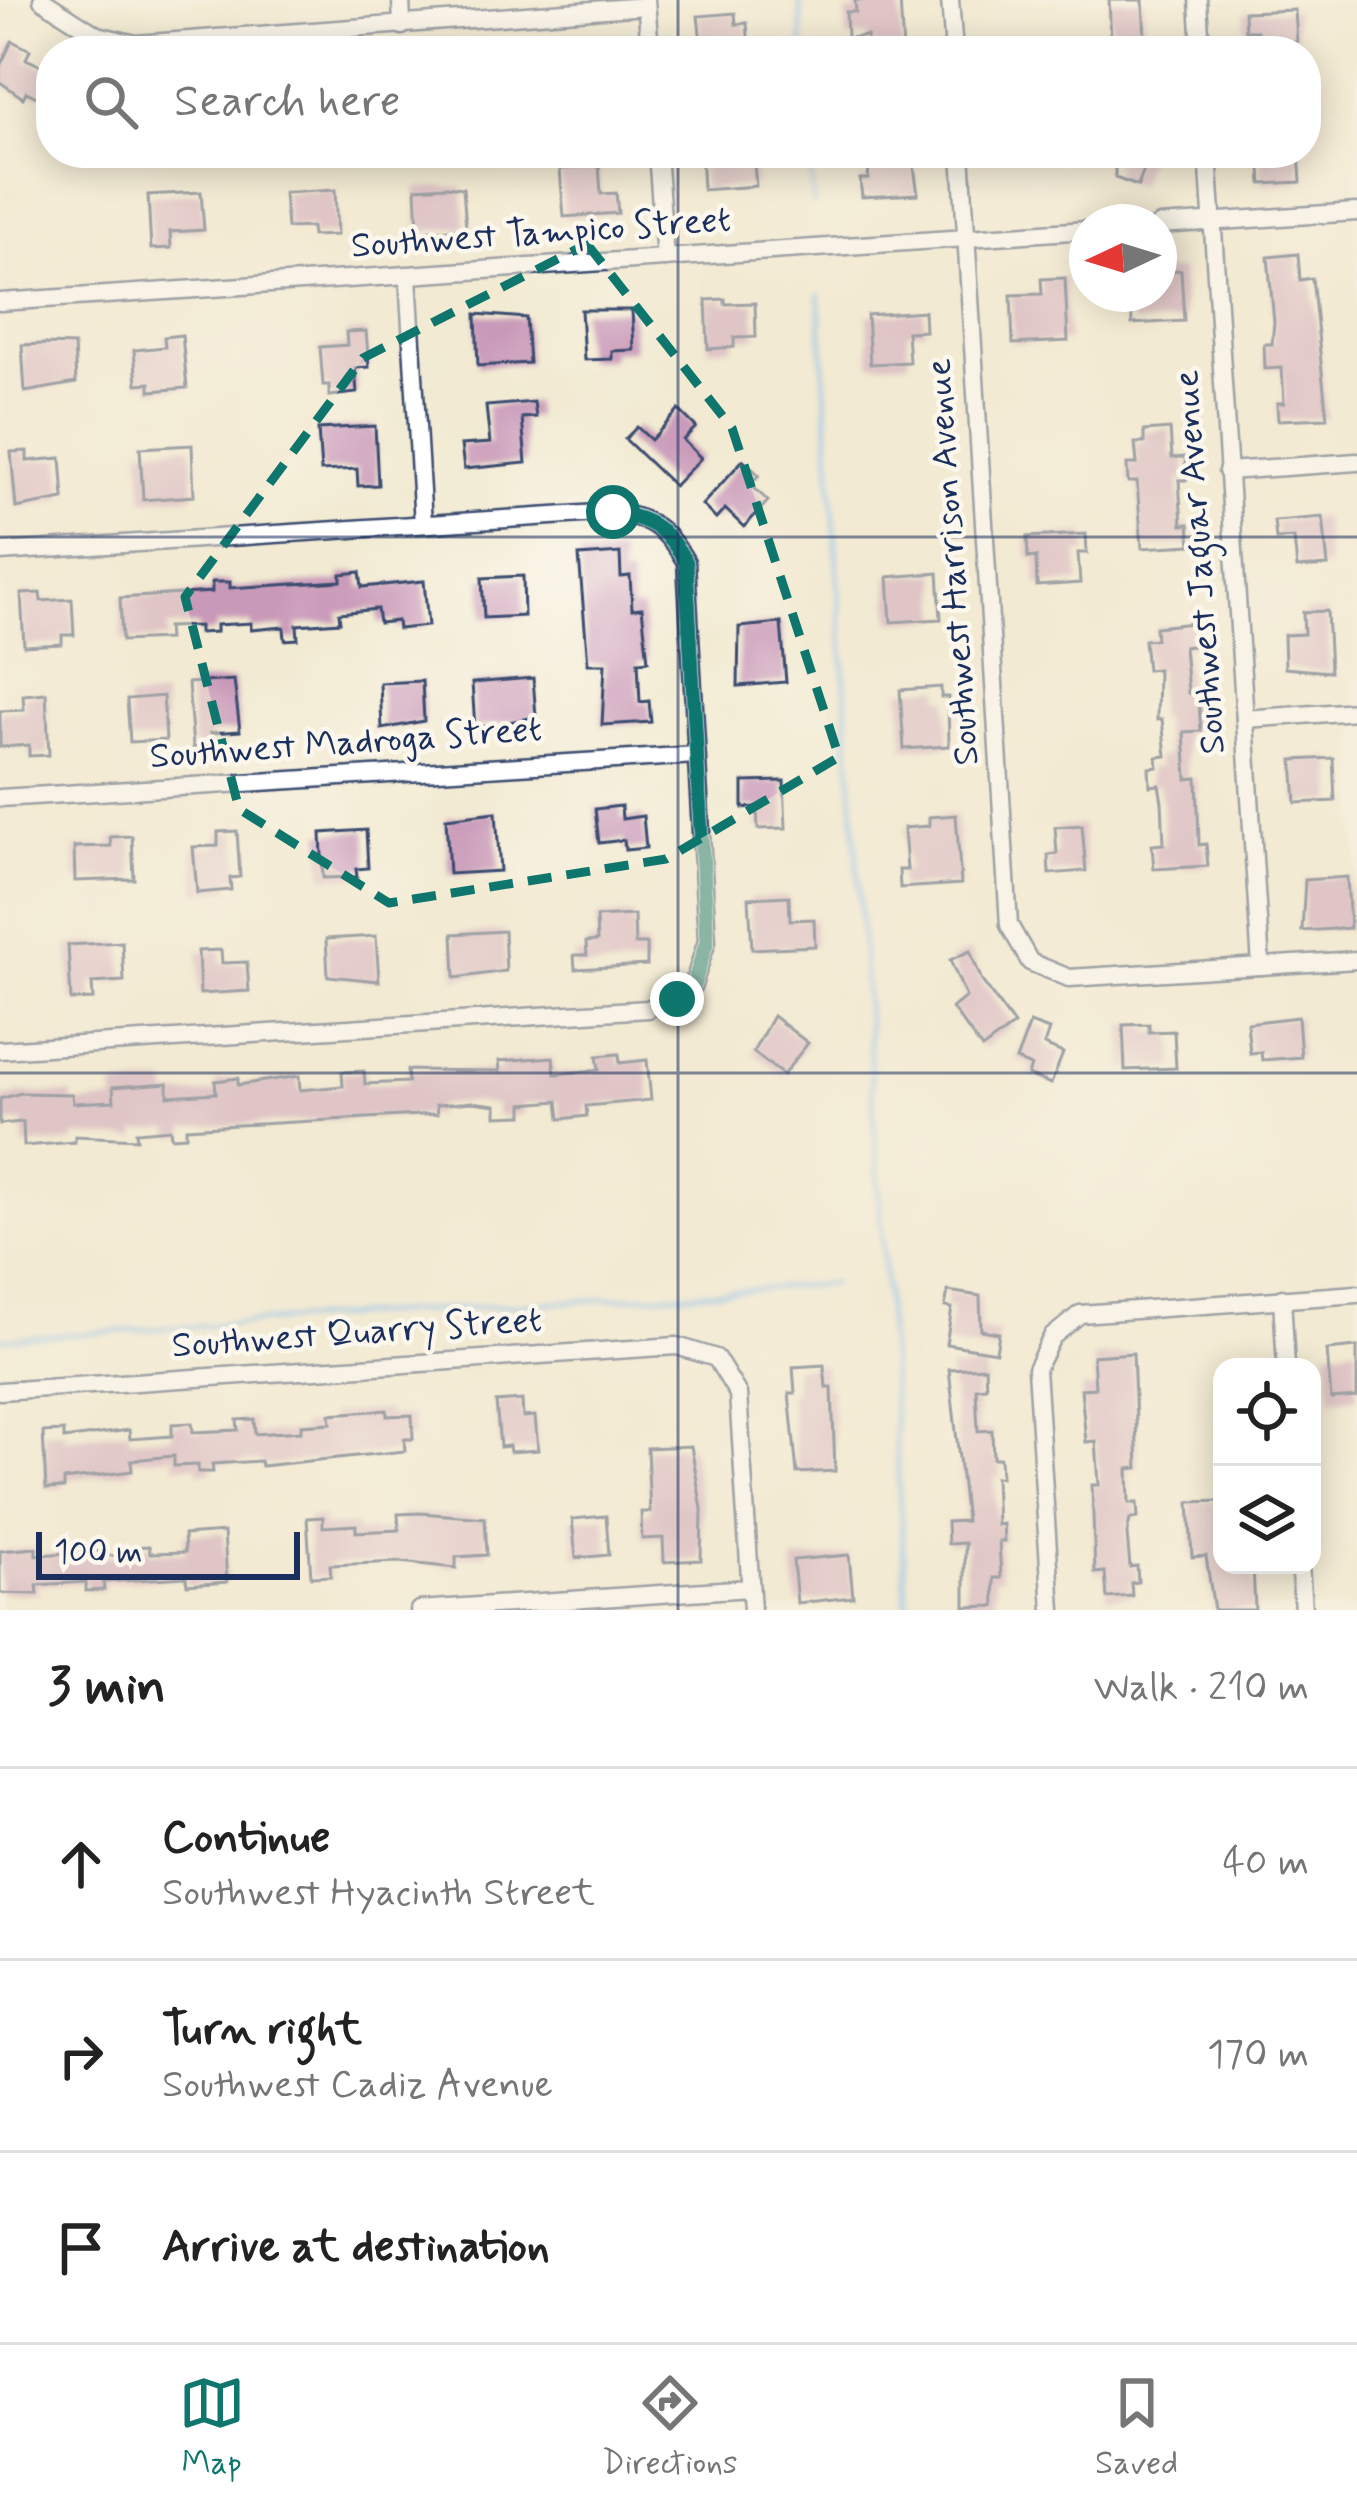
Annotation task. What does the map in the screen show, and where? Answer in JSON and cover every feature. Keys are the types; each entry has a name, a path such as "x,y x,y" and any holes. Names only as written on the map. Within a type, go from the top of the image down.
{"street":[{"path":"42,0 102,36"},
{"path":"400,0 402,26"},
{"path":"950,0 953,36"},
{"path":"1198,0 1200,36"},
{"path":"254,36 646,3 649,36"},
{"path":"658,168 665,258"},
{"name":"Southwest Harrison Avenue","path":"962,168 1010,925 1030,962 1069,978 1261,966"},
{"name":"Southwest Jaguar Avenue","path":"1209,168 1261,966"},
{"path":"1177,224 1357,212"},
{"name":"Southwest Tampico Street","path":"0,302 1069,231"},
{"path":"409,277 423,524"},
{"path":"1226,471 1357,462"},
{"path":"0,551 613,512 645,518 668,531 686,562 707,941 693,986 677,999 648,1009 0,1050"},
{"path":"1245,719 1357,711"},
{"name":"Southwest Madroga Street","path":"0,799 697,755"},
{"path":"1261,966 1357,959"},
{"path":"1052,1610 1036,1369 1052,1336 1080,1314 1357,1294"},
{"path":"1282,1298 1285,1358"},
{"name":"Southwest Quarry Street","path":"0,1391 677,1346 716,1358 738,1394 750,1588"},
{"path":"1301,1574 1303,1610"},
{"path":"419,1610 750,1588 752,1610"}],"highlighted area":[{"path":"587,244 732,428 839,757 666,859 389,903 239,809 185,597 363,358"}],"building":[{"path":"855,0 900,0 902,36 847,36 846,12 856,12"},
{"path":"1109,0 1143,0 1145,36 1111,36"},
{"path":"1295,10 1297,36 1257,36 1257,31 1245,31 1244,12"},
{"path":"735,13 736,24 747,23 748,36 700,36 698,16"},
{"path":"12,41 30,50 26,59 36,63 36,97 26,92 23,98 0,82 0,66"},
{"path":"599,168 601,194 616,193 618,213 564,217 560,169"},
{"path":"702,168 754,168 756,186 703,190"},
{"path":"869,168 914,168 918,194 862,197 860,179 868,179"},
{"path":"1115,168 1145,168 1138,186 1115,178"},
{"path":"1261,168 1300,168 1301,182 1262,184"},
{"path":"416,188 463,188 466,228 418,231"},
{"path":"335,190 337,235 312,236 311,227 287,228 284,193"},
{"path":"201,192 204,230 170,232 171,248 151,249 148,195"},
{"path":"1298,254 1300,280 1312,278 1327,418 1278,420 1277,403 1284,403 1282,368 1265,369 1264,344 1272,344 1274,322 1268,257"},
{"path":"1177,270 1181,270 1184,321 1132,324 1132,312 1177,312"},
{"path":"1065,278 1068,341 1013,344 1011,295 1042,294 1041,279"},
{"path":"725,299 725,304 755,303 756,337 734,338 734,347 708,349 706,300"},
{"path":"581,310 632,310 634,350 612,351 612,359 584,360"},
{"path":"924,311 925,331 907,332 909,362 870,364 867,315"},
{"path":"476,314 526,318 529,363 478,366"},
{"path":"366,331 369,367 355,368 357,393 329,396 329,385 323,385 320,347 347,345 346,332"},
{"path":"182,335 187,388 150,391 150,383 137,384 134,350 165,347 164,337"},
{"path":"22,345 74,345 76,383 25,392"},
{"path":"534,402 536,417 522,418 526,463 464,469 461,445 490,443 486,406"},
{"path":"679,410 696,427 683,440 701,458 674,486 625,439 637,427 651,440"},
{"path":"375,426 378,485 358,486 357,469 321,471 318,429"},
{"path":"1170,429 1172,458 1185,457 1186,480 1179,480 1182,525 1189,524 1191,545 1142,548 1137,482 1128,482 1127,464 1137,464 1135,443 1144,443 1144,431"},
{"path":"192,445 194,496 143,500 140,448"},
{"path":"27,451 27,461 61,458 64,499 16,508 11,452"},
{"path":"743,460 759,475 750,484 768,501 744,527 725,509 716,519 702,505"},
{"path":"1323,517 1328,566 1297,568 1294,538 1276,539 1274,521"},
{"path":"1086,534 1087,553 1078,553 1080,583 1037,586 1036,557 1028,558 1027,537"},
{"path":"620,553 621,577 630,576 632,609 642,608 648,661 638,662 640,702 649,701 651,722 602,725 605,664 588,664 579,556"},
{"path":"360,572 362,587 424,581 428,626 398,629 397,621 379,623 377,609 339,613 340,622 297,625 298,639 285,640 284,627 251,630 251,623 216,625 216,632 199,633 199,626 167,627 168,639 122,641 120,598 212,592 212,582 230,582 230,588 341,581 341,574"},
{"path":"938,573 941,619 891,622 888,577"},
{"path":"523,576 524,616 484,618 482,578"},
{"path":"40,593 41,601 72,599 74,635 62,635 62,644 24,646 21,594"},
{"path":"1327,611 1330,672 1285,668 1284,635 1304,634 1303,612"},
{"path":"781,623 786,682 738,686 739,627"},
{"path":"1194,623 1197,645 1184,647 1188,693 1198,692 1201,731 1184,732 1187,779 1197,778 1199,845 1206,844 1208,866 1154,869 1152,845 1164,844 1162,802 1159,785 1150,786 1149,768 1158,767 1157,757 1166,756 1162,719 1157,720 1158,669 1147,670 1144,640 1156,639 1155,627"},
{"path":"533,678 536,717 475,728 472,683"},
{"path":"234,680 240,731 211,733 212,745 193,747 188,683"},
{"path":"422,681 424,721 382,729 380,683"},
{"path":"941,687 941,697 948,697 949,746 904,749 900,690"},
{"path":"46,693 49,755 29,756 29,745 0,747 0,711 24,710 23,695"},
{"path":"163,696 166,740 130,742 127,699"},
{"path":"1333,758 1335,801 1296,803 1293,760"},
{"path":"784,781 786,828 758,829 757,807 743,808 743,782"},
{"path":"621,806 622,819 643,816 646,848 625,850 624,840 599,843 595,809"},
{"path":"496,812 500,871 449,874 446,818"},
{"path":"956,815 961,884 900,888 899,870 907,870 904,828 929,826 929,817"},
{"path":"1082,825 1086,871 1049,874 1048,855 1057,854 1055,827"},
{"path":"366,830 368,868 356,869 357,877 323,878 321,833"},
{"path":"237,831 240,877 230,878 231,890 197,893 193,847 218,846 218,832"},
{"path":"132,836 134,879 75,881 74,847 111,846 110,837"},
{"path":"1347,877 1350,928 1302,931 1305,880"},
{"path":"789,896 790,920 814,919 815,946 752,949 749,898"},
{"path":"634,915 635,944 647,944 647,965 575,969 574,955 587,955 586,942 597,941 596,917"},
{"path":"504,931 506,971 455,978 453,934"},
{"path":"376,936 379,981 328,976 326,939"},
{"path":"122,942 124,981 92,983 93,999 71,1000 68,945"},
{"path":"221,950 222,963 247,962 249,991 200,994 198,951"},
{"path":"970,951 982,981 1014,1025 982,1049 952,1008 966,997 950,960"},
{"path":"773,1016 808,1043 783,1075 753,1052"},
{"path":"1298,1017 1301,1057 1262,1060 1261,1052 1250,1053 1247,1023"},
{"path":"1030,1023 1049,1030 1044,1045 1063,1053 1051,1084 1028,1075 1031,1066 1016,1060"},
{"path":"1149,1024 1149,1032 1174,1031 1176,1068 1125,1070 1123,1025"},
{"path":"619,1054 620,1063 647,1060 651,1100 586,1106 587,1116 560,1119 558,1101 523,1104 523,1115 496,1116 496,1105 472,1102 436,1105 437,1114 186,1128 186,1136 171,1137 170,1129 136,1132 137,1139 75,1136 75,1142 24,1146 23,1122 0,1124 0,1099 21,1093 72,1094 73,1103 114,1101 113,1087 168,1083 168,1096 216,1093 215,1081 238,1078 238,1085 299,1076 300,1090 343,1086 342,1072 364,1071 365,1084 408,1082 407,1070 500,1071 499,1061 553,1057 555,1074 599,1070 597,1056"},
{"path":"948,1291 980,1296 981,1330 999,1333 996,1352 946,1344 952,1308 945,1307"},
{"path":"1357,1347 1357,1397 1331,1399 1327,1350"},
{"path":"1133,1353 1138,1468 1128,1469 1129,1503 1137,1503 1138,1518 1130,1519 1127,1534 1130,1567 1137,1566 1138,1582 1131,1583 1132,1596 1107,1598 1105,1572 1095,1573 1092,1485 1099,1485 1096,1441 1086,1442 1081,1389 1095,1388 1093,1356"},
{"path":"824,1365 826,1387 832,1387 835,1471 797,1473 789,1393 795,1393 793,1367"},
{"path":"985,1367 986,1387 976,1388 978,1431 992,1430 993,1458 1000,1458 1001,1477 995,1477 997,1525 1003,1524 1001,1578 994,1578 995,1606 965,1607 965,1543 948,1544 947,1522 966,1521 949,1369"},
{"path":"522,1400 523,1417 535,1416 538,1450 510,1452 509,1446 500,1447 496,1402"},
{"path":"387,1410 387,1416 412,1415 413,1439 404,1439 405,1451 261,1466 260,1461 212,1464 213,1472 198,1472 198,1465 174,1466 174,1456 131,1460 132,1471 64,1480 64,1488 46,1489 43,1432 64,1431 64,1439 129,1430 130,1439 172,1436 172,1424 192,1423 193,1432 238,1430 237,1420 254,1419 255,1434 301,1431 301,1425 331,1423 330,1414"},
{"path":"691,1446 702,1509 701,1560 664,1562 663,1538 642,1539 641,1512 650,1512 647,1448"},
{"path":"1213,1501 1213,1574 1253,1574 1255,1610 1214,1610 1206,1556 1192,1557 1189,1502"},
{"path":"398,1514 485,1518 487,1555 456,1557 456,1568 400,1562 330,1565 331,1576 311,1577 307,1518 323,1517 323,1527 356,1525 356,1532 399,1530"},
{"path":"606,1516 609,1555 576,1558 572,1519"},
{"path":"224,1532 227,1582 187,1585 186,1577 103,1582 104,1590 86,1591 86,1582 37,1585 38,1594 0,1593 0,1551 36,1548 36,1555 102,1551 102,1556 131,1555 131,1547 149,1546 150,1553 185,1552 184,1535"},
{"path":"849,1555 853,1597 797,1603 793,1560"}],"waterway":[{"path":"800,0 802,36"},
{"path":"811,168 813,203"},
{"path":"819,295 907,1610"},
{"path":"0,1339 832,1284"}],"route":[{"path":"613,512 645,518 668,531 686,562 707,941 693,986 677,999"}]}
